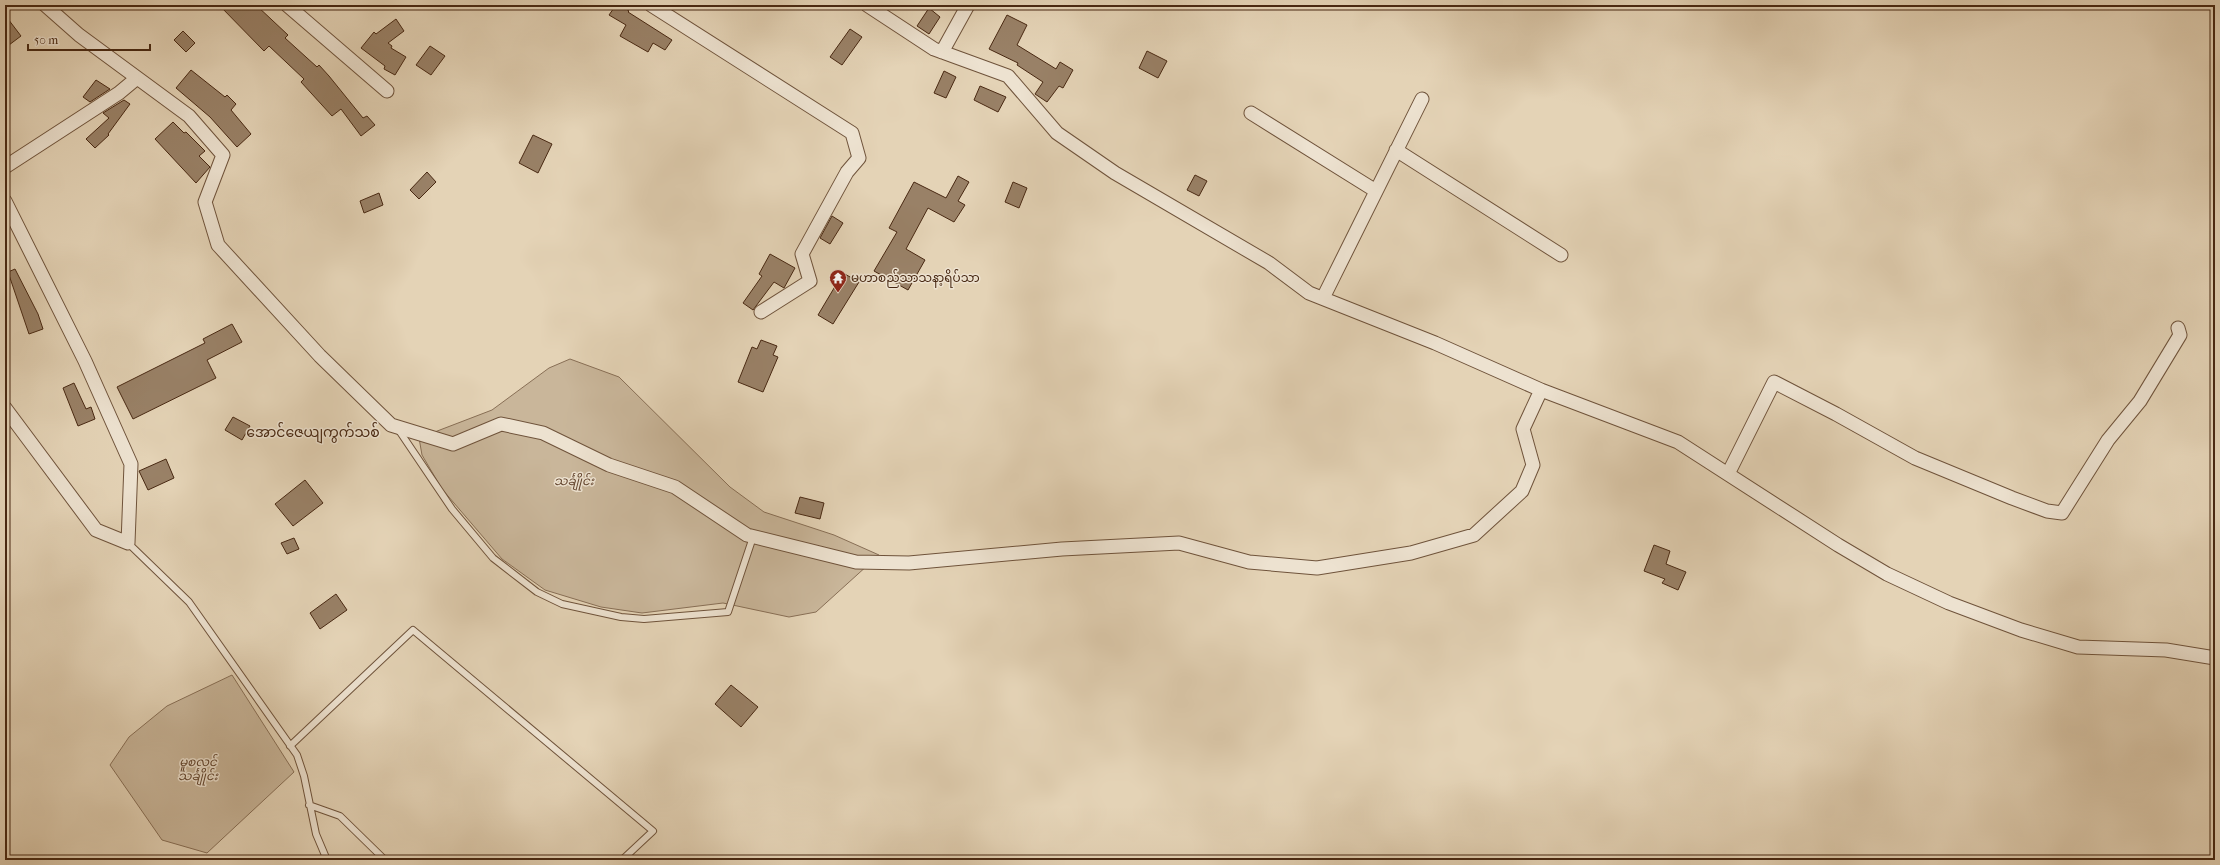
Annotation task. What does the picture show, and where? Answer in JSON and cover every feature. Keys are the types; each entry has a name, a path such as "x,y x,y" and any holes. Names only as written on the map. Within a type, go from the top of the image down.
{"street":[{"path":"45,5 79,35 189,116 223,156 205,202 218,244 320,356 391,426 453,444 501,424 543,433 609,466 675,487 747,535 753,537 856,562 909,563 1062,548 1179,543 1249,562 1317,568 1411,553 1474,535 1522,491 1533,465 1523,429 1541,390"},
{"path":"287,5 387,91"},
{"path":"651,5 852,133 859,158 847,172 802,254 810,281 761,312"},
{"path":"867,5 928,46 1008,76 1057,133 1115,172 1269,263 1309,293 1435,343 1541,390 1678,442 1887,574 1949,603 2014,627 2078,647 2166,650 2215,658"},
{"path":"942,52 968,5"},
{"path":"5,167 119,93 137,78"},
{"path":"1323,298 1422,99"},
{"path":"1251,113 1376,191"},
{"path":"1396,150 1561,256"},
{"path":"5,201 85,361 131,464 128,543 96,530 5,408"},
{"path":"1728,474 1774,382 1836,414 1915,458 2012,498 2047,511 2062,513 2108,440 2140,401 2180,335 2178,328"}],"lane":[{"path":"398,428 452,509 494,558 536,592 562,604 621,617 644,619 728,612 753,537"},
{"path":"128,543 189,602 297,755 316,834 326,860"},
{"path":"290,746 413,630 653,830 622,860"},
{"path":"310,805 340,816 385,860"}],"green space":[{"name":"သင်္ချိုင်း","path":"570,359 619,377 730,487 764,512 834,535 879,555 816,612 789,617 723,603 642,613 601,607 545,590 502,559 442,489 422,455 419,438 492,410 549,368"},
{"name":"မူစလင် သင်္ချိုင်း","path":"232,675 294,772 207,853 162,840 110,765 129,737 167,706"}],"building":[{"path":"219,5 256,5 288,35 285,38 317,67 319,65 363,118 367,116 375,125 361,136 341,109 332,116 301,82 304,79 269,46 264,51"},
{"path":"616,5 620,5 629,11 628,12 672,40 665,50 653,43 648,52 620,36 626,25 609,15"},
{"path":"929,8 940,17 929,34 917,26"},
{"path":"5,15 21,36 5,48"},
{"path":"1007,15 1027,25 1017,45 1056,69 1060,62 1073,70 1063,88 1059,86 1047,102 1035,94 1043,82 1017,65 1018,63 989,49"},
{"path":"396,19 404,31 388,43 392,46 391,48 406,57 395,75 384,69 385,66 361,48 374,32 376,34"},
{"path":"850,29 862,37 842,65 830,57"},
{"path":"183,31 195,43 186,52 174,40"},
{"path":"430,46 445,56 431,75 416,65"},
{"path":"1147,51 1167,61 1158,78 1139,68"},
{"path":"191,70 225,97 227,95 236,104 231,110 251,134 237,147 210,117 176,88"},
{"path":"944,71 956,77 946,98 934,93"},
{"path":"96,80 110,89 90,102 83,97"},
{"path":"980,86 1006,97 998,112 974,100"},
{"path":"124,100 130,104 108,134 109,135 95,148 86,139 109,118 103,113"},
{"path":"173,122 184,133 186,132 205,151 199,156 210,167 196,183 155,139"},
{"path":"533,135 552,144 538,173 519,163"},
{"path":"427,172 436,182 419,199 410,190"},
{"path":"1195,175 1207,181 1199,196 1187,190"},
{"path":"958,176 969,182 958,201 965,205 954,222 928,208 906,249 925,260 908,290 874,271 897,232 889,228 914,182 946,198"},
{"path":"1013,182 1027,188 1019,208 1005,202"},
{"path":"379,193 383,205 364,213 360,201"},
{"path":"832,216 843,223 830,244 820,238"},
{"path":"770,254 795,268 784,288 774,282 753,310 743,303 762,276 759,274"},
{"path":"15,269 38,314 43,329 29,334 8,272"},
{"path":"843,273 859,282 833,324 818,315"},
{"path":"232,324 242,342 207,360 216,378 133,419 117,387 205,343 203,339"},
{"path":"761,340 777,346 773,355 778,357 763,392 738,382 752,347 757,349"},
{"path":"74,383 86,409 91,407 95,419 78,426 63,388"},
{"path":"233,417 250,426 242,440 225,430"},
{"path":"166,459 174,478 148,490 139,471"},
{"path":"305,480 323,503 293,526 275,504"},
{"path":"800,497 824,503 820,519 795,513"},
{"path":"294,538 299,549 287,554 281,543"},
{"path":"1654,545 1670,551 1666,564 1686,572 1678,590 1662,583 1665,579 1644,571"},
{"path":"336,594 347,610 320,629 310,613"},
{"path":"731,685 758,707 741,727 715,704"}],"place":[{"name":"မဟာစည်သာသနာ့ရိပ်သာ","path":"838,293"}],"district":[{"name":"အောင်ဇေယျကွက်သစ်","path":"313,432"}]}
